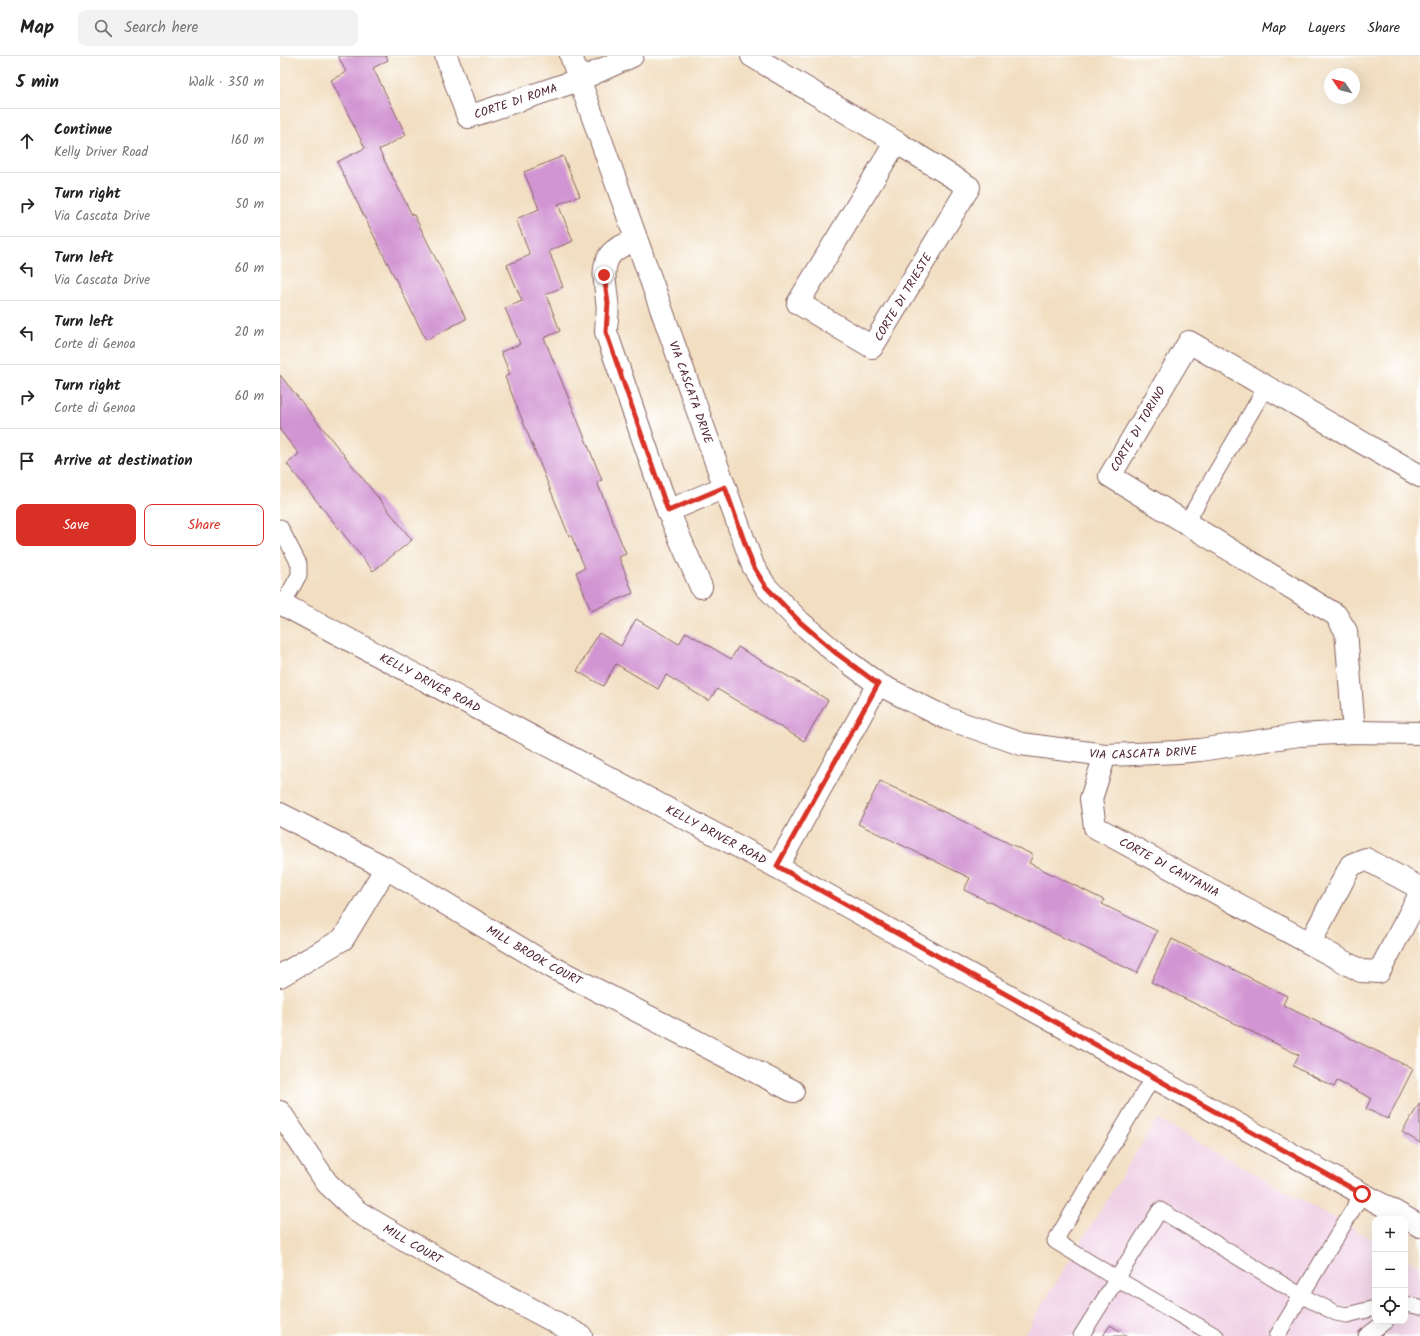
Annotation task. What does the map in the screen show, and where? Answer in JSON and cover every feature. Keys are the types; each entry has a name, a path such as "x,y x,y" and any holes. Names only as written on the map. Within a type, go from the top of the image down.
{"street":[{"name":"CORTE DI ROMA","path":"446,56 468,117 579,80"},
{"name":"VIA CASCATA DRIVE","path":"570,56 753,566 766,587 800,622 836,653 878,684 946,718 1021,744 1106,755 1178,752 1299,735 1354,732 1420,733"},
{"path":"579,80 632,56"},
{"name":"CORTE DI TRIESTE","path":"752,56 896,142 969,187 872,347 798,303 896,142"},
{"path":"636,240 612,252 607,261 604,275 608,303 606,332 668,511 701,587"},
{"name":"CORTE DI TORINO","path":"1354,732 1346,631 1336,615 1110,476 1189,342 1420,476"},
{"path":"668,511 725,487"},
{"name":"KELLY DRIVER ROAD","path":"281,604 777,866 1420,1226"},
{"path":"777,866 878,684"},
{"name":"CORTE DI CANTANIA","path":"1106,755 1091,799 1096,827 1361,971 1380,972 1419,896 1416,886 1366,859 1352,865 1310,943"},
{"name":"MILL BROOK COURT","path":"280,814 386,868 552,967 793,1090"},
{"path":"280,976 343,939 386,868"},
{"name":"MILL COURT","path":"280,1112 327,1183 358,1212 431,1255 581,1336"}],"lane":[{"path":"1186,523 1266,387"},
{"path":"280,527 299,564 300,575 281,604"},
{"path":"1153,1077 1055,1241 1117,1279 1216,1336"},
{"path":"1277,1336 1362,1194"},
{"path":"1081,1336 1160,1210 1302,1296 1336,1313 1347,1315 1372,1309"},
{"path":"1366,1336 1382,1324"}],"shaded area":[{"path":"1157,1119 1372,1239 1372,1324 1408,1324 1408,1260 1420,1266 1420,1336 1023,1336"}],"building":[{"path":"338,56 386,56 388,60 373,68 406,135 379,150 412,215 414,215 466,319 426,340 337,162 365,148 331,80 346,72"},
{"path":"563,156 580,196 558,204 573,241 549,251 563,287 546,294 560,331 544,338 602,480 597,482 626,554 619,557 633,593 591,611 576,572 585,568 571,535 569,536 505,377 510,374 501,352 520,344 505,308 522,301 507,265 530,255 516,219 539,209 524,172"},
{"path":"280,375 412,540 373,571 287,464 299,454 280,430"},
{"path":"636,619 679,644 686,632 731,659 738,647 828,700 804,741 717,689 709,701 666,675 658,689 616,664 603,686 577,671 599,633 621,646"},
{"path":"880,781 1033,855 1029,863 1104,900 1102,904 1157,931 1137,973 964,890 970,878 858,824"},
{"path":"1172,939 1287,996 1283,1005 1413,1069 1388,1119 1366,1109 1371,1098 1337,1081 1334,1087 1293,1066 1299,1055 1151,982"},
{"path":"1420,1103 1420,1143 1402,1132"},
{"path":"1110,1325 1128,1336 1103,1336"}],"route":[{"path":"604,275 608,303 606,332 668,511 725,487 753,566 766,587 800,622 836,653 878,684 777,866 1362,1194"}]}
